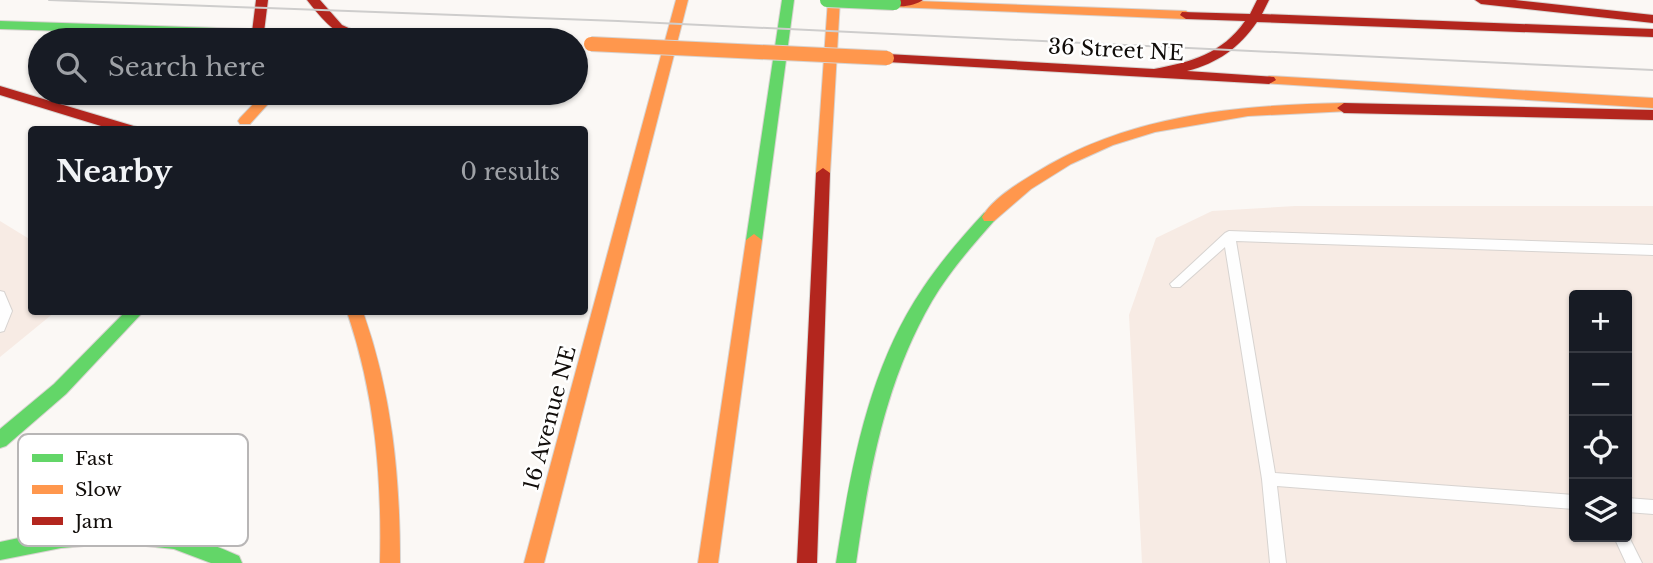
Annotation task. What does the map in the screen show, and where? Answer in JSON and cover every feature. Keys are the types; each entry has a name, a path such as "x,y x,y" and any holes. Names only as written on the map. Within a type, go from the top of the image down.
{"main road":[{"path":"258,28 262,0"},
{"path":"313,0 338,28"},
{"path":"670,0 673,34"},
{"name":"16 Avenue NE","path":"534,563 682,0"},
{"path":"708,563 788,0"},
{"name":"36 Street NE","path":"827,0 1653,33"},
{"path":"807,563 815,299 835,0"},
{"path":"894,3 917,0"},
{"path":"1155,73 1207,64 1227,52 1256,17 1263,0"},
{"path":"1482,0 1653,19"},
{"path":"6,25 69,28"},
{"path":"6,25 28,32"},
{"name":"36 Street NE","path":"588,44 887,58 1653,103"},
{"path":"0,90 28,98"},
{"path":"50,105 119,126"},
{"path":"242,120 258,105"},
{"path":"846,563 862,455 881,392 925,299 949,261 983,222 1012,195 1049,169 1085,149 1125,136 1206,117 1328,108 1653,115"},
{"path":"0,440 60,389 132,315"},
{"path":"356,315 376,362 385,404 390,451 390,563"},
{"path":"0,551 24,546"},
{"path":"201,546 232,563"}],"lane":[{"path":"1229,236 1269,479 1278,563"},
{"path":"1176,284 1229,236 1653,250"},
{"path":"0,296 6,311 0,327"},
{"path":"1269,479 1569,502"},
{"path":"1632,505 1653,507"},
{"path":"1624,542 1633,563"}],"shaded area":[{"path":"1295,206 1653,206 1653,563 1142,563 1129,315 1156,238 1212,211"},
{"path":"0,221 28,238 28,315 51,315 0,357"}],"tram line":[{"path":"49,0 618,21 1653,70"}],"traffic: fast":[{"path":"754,240 788,0"},
{"path":"827,0 894,3"},
{"path":"0,25 94,28"},
{"path":"846,563 862,466 887,377 905,335 927,295 955,255 989,217"},
{"path":"0,440 60,389 132,315"},
{"path":"0,551 22,546"},
{"path":"193,546 232,563"}],"traffic: slow":[{"path":"534,563 682,0"},
{"path":"823,173 834,0"},
{"path":"894,3 1186,15"},
{"path":"591,44 887,58"},
{"path":"1269,80 1653,103"},
{"path":"245,121 260,105"},
{"path":"989,217 1026,185 1066,160 1109,141 1154,127 1248,112 1344,108"},
{"path":"708,563 754,240"},
{"path":"356,315 381,405 390,499 390,563"}],"traffic: jam":[{"path":"258,28 262,0"},
{"path":"313,0 338,28"},
{"path":"894,3 917,0"},
{"path":"1155,73 1192,66 1221,53 1244,32 1263,0"},
{"path":"1481,0 1653,19"},
{"path":"1186,15 1653,33"},
{"path":"887,58 1269,80"},
{"path":"0,90 28,98"},
{"path":"50,105 119,126"},
{"path":"1344,108 1653,115"},
{"path":"807,563 823,173"}]}
